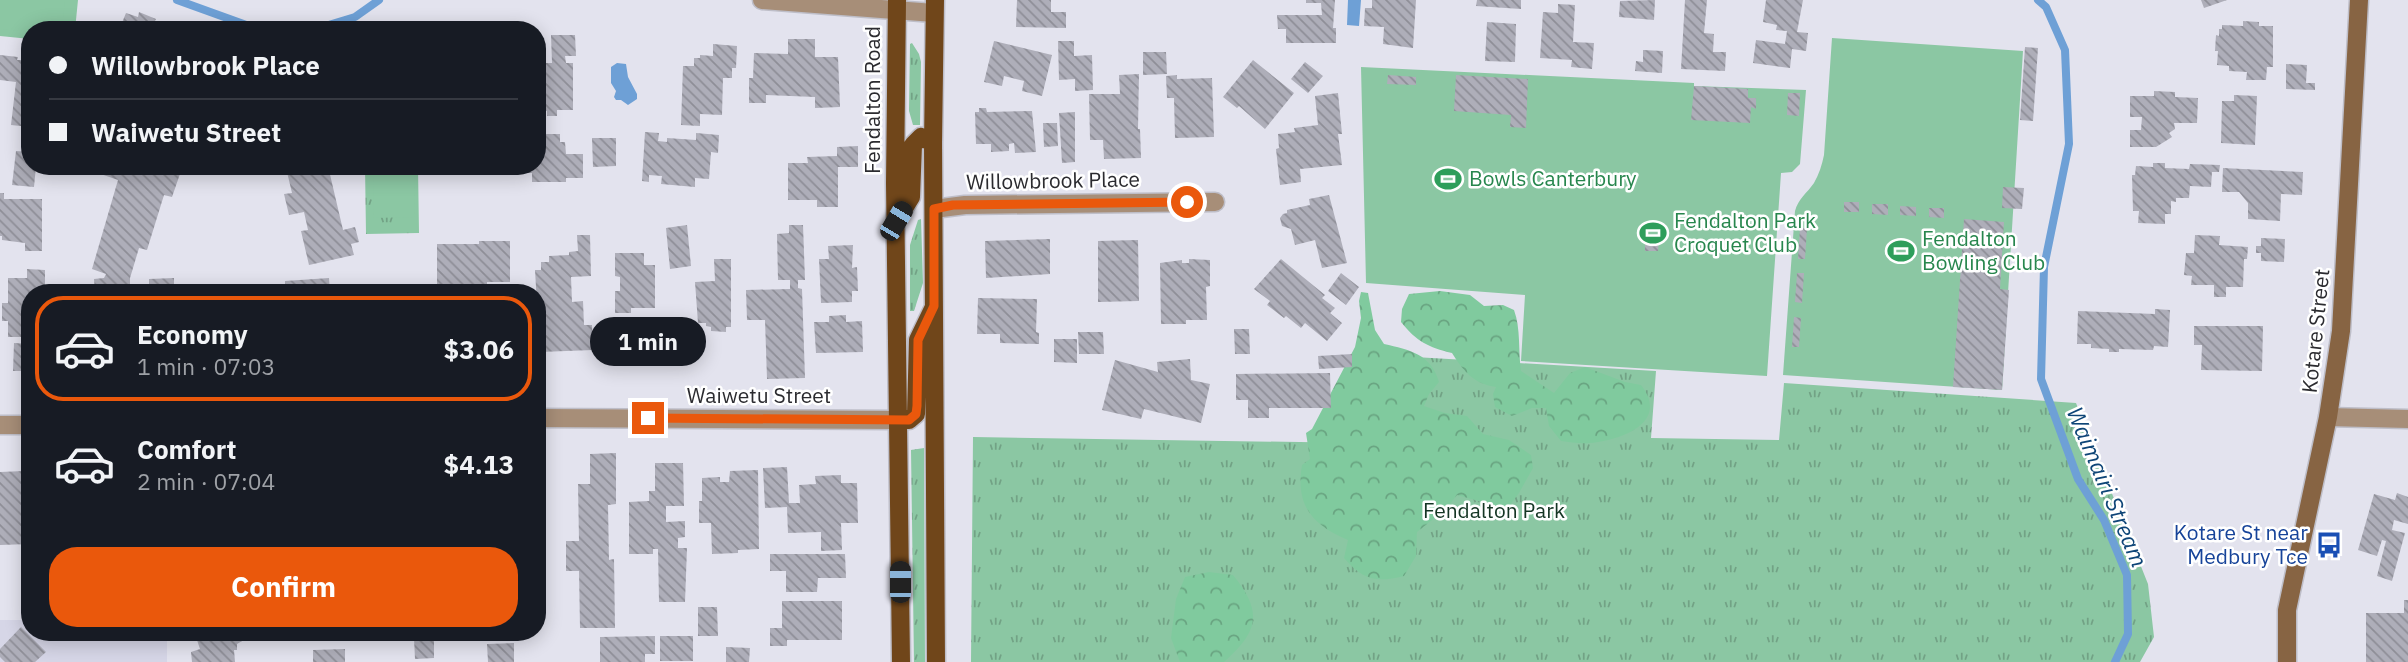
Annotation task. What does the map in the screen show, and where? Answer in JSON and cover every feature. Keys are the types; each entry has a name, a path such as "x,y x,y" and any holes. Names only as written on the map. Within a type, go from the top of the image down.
{"main road":[{"name":"Kotare Street","path":"2287,662 2287,610 2328,417 2341,331 2359,0"},
{"name":"Fendalton Road","path":"897,4 897,420 901,662"},
{"path":"935,6 933,143 936,662"},
{"path":"896,221 911,197 913,145 921,136 933,143"},
{"path":"897,420 909,420 916,414 918,340 934,306"}],"street":[{"path":"762,0 935,6"},
{"name":"Willowbrook Place","path":"934,209 965,205 1215,202"},
{"path":"2328,417 2408,419"},
{"name":"Waiwetu Street","path":"546,418 897,420"},
{"path":"0,425 21,425"}],"shaded area":[{"path":"0,620 21,620 21,641 167,641 167,662 0,662"}],"green space":[{"path":"0,0 78,0 76,21 21,21 21,38 0,36"},
{"path":"0,0 65,0 63,21 21,21 21,31 0,29"},
{"name":"Fendalton Bowling Club","path":"1832,38 2023,51 2002,390 1783,375 1795,211 1816,180 1824,155"},
{"path":"912,43 921,62 920,125 913,125 909,111"},
{"name":"Fendalton Park Croquet Club","path":"1361,67 1806,90 1800,164 1792,172 1781,173 1767,376 1521,361 1525,295 1366,283"},
{"path":"365,175 418,175 419,233 366,234"},
{"path":"373,175 414,175 415,217 374,218"},
{"path":"921,219 923,283 914,311 910,311 910,245 918,220"},
{"path":"1440,291 1470,295 1484,306 1503,305 1514,310 1518,325 1521,371 1554,393 1570,373 1585,367 1641,385 1649,398 1650,410 1646,420 1627,434 1579,443 1561,441 1549,426 1546,408 1532,408 1512,416 1495,407 1493,394 1496,387 1475,380 1452,353 1424,343 1401,322 1402,309 1409,294"},
{"path":"1361,292 1368,293 1375,330 1384,344 1418,355 1431,365 1439,382 1429,394 1424,406 1467,416 1483,434 1509,440 1531,455 1533,468 1507,509 1457,495 1446,509 1417,532 1416,556 1404,576 1385,579 1364,575 1344,558 1348,540 1316,520 1309,512 1301,491 1302,465 1310,459 1306,433 1312,429 1355,347 1361,318"},
{"name":"Fendalton Park","path":"1363,354 1656,371 1651,438 1779,440 1784,383 2076,403 2148,584 2154,637 2140,662 971,662 973,437 1359,443"},
{"path":"924,448 925,662 914,662 911,450"},
{"path":"1209,572 1233,575 1243,588 1253,611 1250,631 1236,651 1224,662 1180,662 1171,638 1176,599 1185,577"}],"water":[{"path":"1348,0 1361,0 1359,26 1347,25"},
{"path":"617,63 626,64 628,77 637,94 637,99 628,105 614,97 616,91 611,83 611,67"}],"building":[{"path":"1017,0 1051,0 1051,12 1066,12 1066,28 1016,27"},
{"path":"1306,0 1335,0 1333,28 1336,28 1336,43 1286,43 1286,29 1278,29 1277,15 1322,15 1321,3 1306,3"},
{"path":"1372,0 1416,0 1413,48 1383,44 1384,27 1364,26 1365,8 1372,8"},
{"path":"1477,0 1521,0 1521,9 1476,6"},
{"path":"1655,0 1654,20 1619,17 1620,1"},
{"path":"1685,0 1707,0 1704,33 1714,34 1713,52 1726,52 1725,71 1681,69"},
{"path":"1766,0 1803,0 1797,32 1808,33 1806,51 1792,49 1790,68 1753,63 1756,40 1785,44 1787,31 1776,30 1777,25 1763,22"},
{"path":"2201,0 2227,0 2204,8"},
{"path":"1558,4 1575,5 1573,42 1594,43 1592,69 1571,67 1572,60 1540,58 1543,12 1558,13"},
{"path":"139,12 156,19 123,21 126,13 138,17"},
{"path":"2243,21 2259,22 2259,26 2273,26 2273,67 2267,67 2266,80 2246,80 2247,72 2229,71 2229,66 2217,65 2218,51 2215,51 2219,29 2222,29 2222,25 2243,26"},
{"path":"1487,22 1516,24 1515,62 1485,61"},
{"path":"551,35 575,35 576,56 565,56 566,63 573,63 573,110 557,110 557,116 547,116 546,63 552,63"},
{"path":"788,39 815,39 815,57 838,57 840,107 815,108 815,97 766,95 766,103 749,103 749,78 753,78 754,53 788,54"},
{"path":"994,41 1052,55 1042,96 1022,91 1024,81 1004,76 1002,86 984,82"},
{"path":"1058,41 1074,41 1074,56 1092,55 1093,90 1075,91 1075,79 1059,80"},
{"path":"713,44 737,46 736,68 732,68 732,78 723,78 722,115 700,114 700,126 681,125 683,66 694,66 694,58 700,58 700,55 713,56"},
{"path":"2025,47 2038,48 2033,121 2020,120"},
{"path":"1643,50 1663,51 1662,73 1635,71 1636,61 1643,62"},
{"path":"1143,52 1166,52 1167,74 1143,75"},
{"path":"0,55 18,57 17,60 21,60 21,126 11,125 16,82 0,80"},
{"path":"1253,60 1294,93 1265,129 1239,106 1237,108 1223,97"},
{"path":"1305,62 1323,76 1308,93 1291,79"},
{"path":"2286,64 2307,65 2306,83 2315,83 2315,90 2286,89"},
{"path":"1139,74 1138,129 1141,158 1104,159 1103,140 1090,140 1089,94 1120,94 1119,75"},
{"path":"1177,75 1177,79 1212,78 1214,137 1175,138 1174,98 1167,98 1166,76"},
{"path":"1388,75 1416,77 1416,85 1387,84"},
{"path":"1456,75 1528,79 1526,128 1510,127 1511,115 1454,111"},
{"path":"1694,86 1748,89 1748,98 1756,98 1756,109 1751,107 1750,123 1691,120"},
{"path":"2154,91 2175,92 2175,97 2198,98 2197,123 2174,123 2175,129 2169,133 2172,137 2156,147 2130,147 2130,130 2141,130 2142,117 2130,117 2130,96 2154,96"},
{"path":"1338,93 1342,134 1338,134 1342,165 1300,169 1301,182 1280,185 1276,149 1279,148 1278,134 1295,132 1294,128 1318,125 1315,96"},
{"path":"1788,93 1800,93 1799,116 1787,115"},
{"path":"2234,95 2257,96 2255,145 2221,143 2222,101 2234,101"},
{"path":"979,108 986,108 987,112 1032,111 1036,152 1015,153 1014,143 1009,144 1009,151 991,152 991,144 976,144 975,112 979,112"},
{"path":"1075,112 1075,162 1062,163 1059,113"},
{"path":"1043,123 1057,123 1058,146 1044,147"},
{"path":"645,132 659,133 658,141 667,142 667,138 696,140 696,133 719,135 718,153 711,152 709,179 695,178 695,187 661,184 662,176 649,175 649,182 642,181"},
{"path":"546,134 560,134 560,142 565,142 566,154 583,154 583,178 566,178 566,182 532,182 532,175 546,175"},
{"path":"592,138 616,138 616,166 593,167"},
{"path":"858,146 858,167 838,167 838,207 817,207 817,200 788,200 788,163 808,163 807,157 837,156 837,147"},
{"path":"16,151 21,151 21,175 35,175 34,187 12,185"},
{"path":"2153,163 2165,163 2165,168 2189,169 2190,164 2220,165 2219,172 2212,172 2211,187 2190,186 2189,198 2176,198 2176,202 2171,201 2171,214 2165,214 2165,224 2138,223 2139,211 2133,211 2132,175 2135,175 2136,166 2153,167"},
{"path":"2223,168 2303,172 2302,195 2281,194 2280,221 2248,219 2248,203 2239,192 2222,192"},
{"path":"104,175 180,175 172,197 164,195 147,250 139,248 130,284 94,284 94,279 104,278 106,274 92,269 118,180"},
{"path":"288,175 330,175 343,230 355,227 359,242 351,244 354,255 309,265 301,231 308,230 304,212 289,215 284,194 292,193"},
{"path":"2003,187 2024,188 2022,209 2002,208"},
{"path":"0,193 4,193 4,199 42,199 42,251 25,251 25,243 2,240"},
{"path":"1329,195 1347,263 1322,268 1315,240 1295,245 1291,229 1282,226 1280,218 1287,210 1310,205 1309,199"},
{"path":"1844,202 1859,202 1859,212 1844,212"},
{"path":"1872,204 1888,204 1888,215 1872,214"},
{"path":"1900,206 1916,207 1916,216 1900,215"},
{"path":"1929,208 1944,208 1944,218 1929,217"},
{"path":"1964,219 2004,222 2000,289 2009,290 2002,390 1953,387"},
{"path":"687,225 691,266 670,269 666,228"},
{"path":"789,225 803,225 805,280 798,280 798,288 802,289 805,378 767,379 765,320 747,320 746,290 790,289 790,280 778,280 777,234 789,233"},
{"path":"1800,228 1807,228 1805,259 1798,259"},
{"path":"577,235 590,235 591,276 571,277 572,302 583,301 584,325 592,325 593,350 546,352 546,284 536,284 535,270 541,270 541,262 549,262 549,256 569,255 569,252 578,251"},
{"path":"2195,235 2220,236 2219,245 2248,247 2247,259 2244,259 2243,287 2226,287 2226,297 2214,297 2214,285 2191,285 2192,276 2184,275 2186,253 2194,253"},
{"path":"1645,237 1659,237 1658,251 1645,251"},
{"path":"2261,238 2285,239 2284,262 2261,261 2261,253 2256,253 2256,246 2261,246"},
{"path":"1050,239 1050,274 986,278 985,241"},
{"path":"1138,240 1139,301 1098,302 1098,241"},
{"path":"479,241 510,241 510,282 437,284 437,244 479,244"},
{"path":"853,245 852,268 857,267 858,291 852,291 852,302 821,303 819,259 829,259 828,246"},
{"path":"615,253 644,253 644,265 655,265 655,308 631,308 631,313 615,313 615,291 620,291 620,277 615,276"},
{"path":"714,259 731,259 731,327 726,327 726,332 711,331 711,327 706,326 706,323 698,323 695,282 715,281"},
{"path":"1189,259 1210,260 1210,286 1206,287 1207,320 1186,320 1186,324 1161,324 1160,263 1182,260 1182,263 1189,263"},
{"path":"1281,259 1325,295 1322,298 1335,308 1330,313 1342,323 1327,341 1305,323 1301,328 1286,316 1284,318 1267,305 1270,301 1254,289"},
{"path":"27,269 45,270 45,284 21,284 21,337 8,337 8,321 2,321 2,303 8,303 8,278 27,278"},
{"path":"1341,273 1359,287 1346,305 1328,291"},
{"path":"1797,273 1804,273 1802,303 1795,302"},
{"path":"174,278 174,284 149,284 149,279"},
{"path":"329,278 329,284 285,284 285,281"},
{"path":"978,298 1037,299 1036,332 1039,333 1039,344 1000,343 1000,334 977,334"},
{"path":"2155,309 2170,310 2168,347 2154,346 2153,350 2119,349 2119,352 2109,352 2109,349 2091,348 2091,344 2077,344 2078,311 2155,314"},
{"path":"846,315 846,322 862,321 863,352 816,353 814,322 829,322 829,316"},
{"path":"1794,317 1801,318 1799,347 1792,347"},
{"path":"2194,326 2263,326 2262,371 2201,370 2202,345 2194,345"},
{"path":"1234,329 1249,329 1250,354 1235,354"},
{"path":"1078,332 1103,332 1104,354 1079,354"},
{"path":"1054,339 1077,339 1077,363 1054,362"},
{"path":"14,343 21,343 21,371 13,371"},
{"path":"1352,354 1352,367 1319,369 1318,356"},
{"path":"1190,359 1191,380 1210,384 1201,423 1144,409 1141,419 1102,410 1115,360 1158,372 1157,362"},
{"path":"1330,373 1331,408 1269,408 1269,418 1248,418 1248,400 1236,400 1236,374"},
{"path":"616,453 616,504 608,505 609,560 614,559 615,628 580,628 579,571 566,571 566,541 579,541 578,484 590,484 590,454"},
{"path":"655,463 683,463 684,506 666,506 666,522 685,521 685,537 678,538 678,548 687,548 685,602 659,602 658,549 653,549 653,554 629,554 629,502 649,501 649,491 655,491"},
{"path":"787,467 789,503 800,503 799,485 816,484 815,476 841,475 841,483 857,483 858,523 841,523 842,550 821,551 821,532 788,533 787,507 765,508 763,468"},
{"path":"758,470 759,549 712,554 711,523 699,523 702,478 720,477 720,482 729,482 730,471"},
{"path":"21,471 21,544 0,545 0,472"},
{"path":"2397,493 2408,497 2408,524 2394,520 2392,530 2405,533 2392,581 2377,576 2386,541 2382,540 2377,556 2358,550 2374,494 2395,500"},
{"path":"770,554 845,554 846,578 818,578 817,592 786,592 786,571 770,571"},
{"path":"2404,600 2408,600 2408,662 2366,662 2366,613 2404,613"},
{"path":"782,601 842,601 842,640 787,640 787,646 770,646 770,628 782,628"},
{"path":"698,607 717,607 718,636 698,636"},
{"path":"21,627 21,641 35,641 46,652 35,662 5,662 0,657 0,649"},
{"path":"655,636 655,654 645,654 645,662 600,662 600,637"},
{"path":"660,636 693,636 693,661 660,661"},
{"path":"197,641 242,641 237,644 237,650 234,650 235,662 192,662 191,652 200,649"},
{"path":"414,641 434,641 434,658 415,659"},
{"path":"514,643 514,662 488,662 487,644"},
{"path":"726,647 750,648 749,662 726,662"},
{"path":"345,649 345,662 313,662 313,650"}],"waterway":[{"path":"177,0 235,21"},
{"path":"342,21 355,17 379,0"},
{"name":"Waimairi Stream","path":"2038,0 2046,7 2065,50 2069,144 2044,267 2041,379 2078,479 2104,520 2127,575 2128,634 2115,662"}],"place":[{"name":"Bowls Canterbury","path":"1448,179"},
{"name":"Fendalton Park Croquet Club","path":"1653,233"},
{"name":"Fendalton Bowling Club","path":"1901,251"},
{"name":"Kotare St near Medbury Tce","path":"2329,545"}],"route":[{"path":"648,418 909,420 916,414 917,406 918,340 934,306 934,209 953,205 1187,202"}]}
